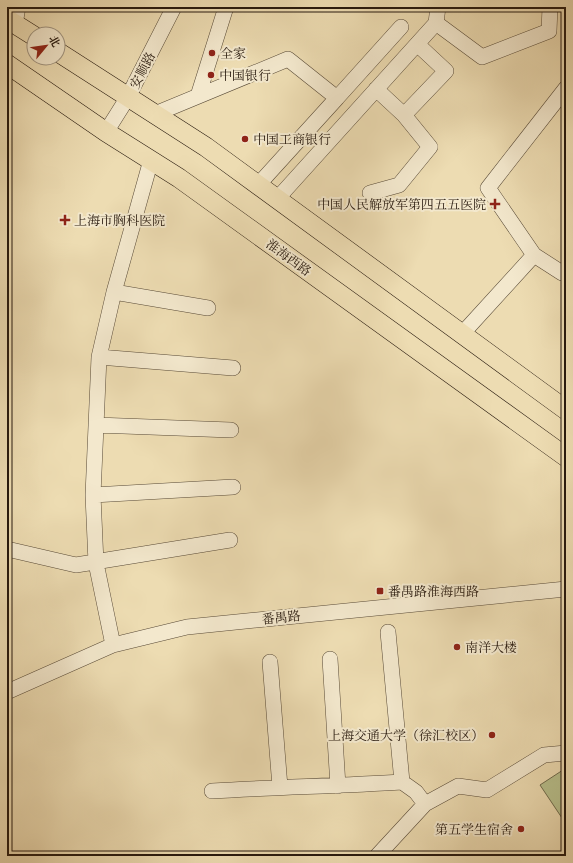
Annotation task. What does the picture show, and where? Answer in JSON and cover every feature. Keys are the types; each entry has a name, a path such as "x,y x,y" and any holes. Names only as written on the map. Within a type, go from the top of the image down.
{"main road":[{"path":"13,17 26,29"},
{"path":"66,57 206,147 566,410"},
{"name":"淮海西路","path":"7,64 106,132 192,187 566,457"}],"street":[{"name":"安顺路","path":"106,132 128,97 174,7"},
{"path":"198,96 226,7"},
{"path":"277,199 436,22 438,7"},
{"path":"436,22 482,57 549,31 550,7"},
{"path":"258,185 401,27"},
{"path":"404,115 446,71 417,44"},
{"path":"155,114 288,59 337,98"},
{"path":"566,88 488,188 534,255 562,273 566,272"},
{"path":"370,193 399,185 430,147 404,115 376,89"},
{"path":"113,645 96,563 93,495 99,357 114,292 151,160"},
{"path":"462,334 534,255"},
{"path":"114,292 208,308"},
{"path":"99,357 233,368"},
{"path":"96,425 231,430"},
{"path":"93,495 233,487"},
{"path":"7,549 76,565 96,563 230,540"},
{"name":"番禺路","path":"7,692 113,645 186,627 566,589"},
{"path":"388,632 402,782"},
{"path":"330,660 338,786"},
{"path":"270,662 280,787"},
{"path":"377,856 425,804 458,786 487,790 544,755 566,753"},
{"path":"212,791 402,782 416,792 425,804"}],"green space":[{"path":"566,768 566,824 540,785"}],"place":[{"name":"全家","path":"212,53"},
{"name":"中国银行","path":"211,75"},
{"name":"中国工商银行","path":"245,139"},
{"name":"中国人民解放军第四五五医院","path":"495,204"},
{"name":"上海市胸科医院","path":"65,220"},
{"name":"番禺路淮海西路","path":"380,591"},
{"name":"南洋大楼","path":"457,647"},
{"name":"上海交通大学（徐汇校区）","path":"492,735"},
{"name":"第五学生宿舍","path":"521,829"}]}
